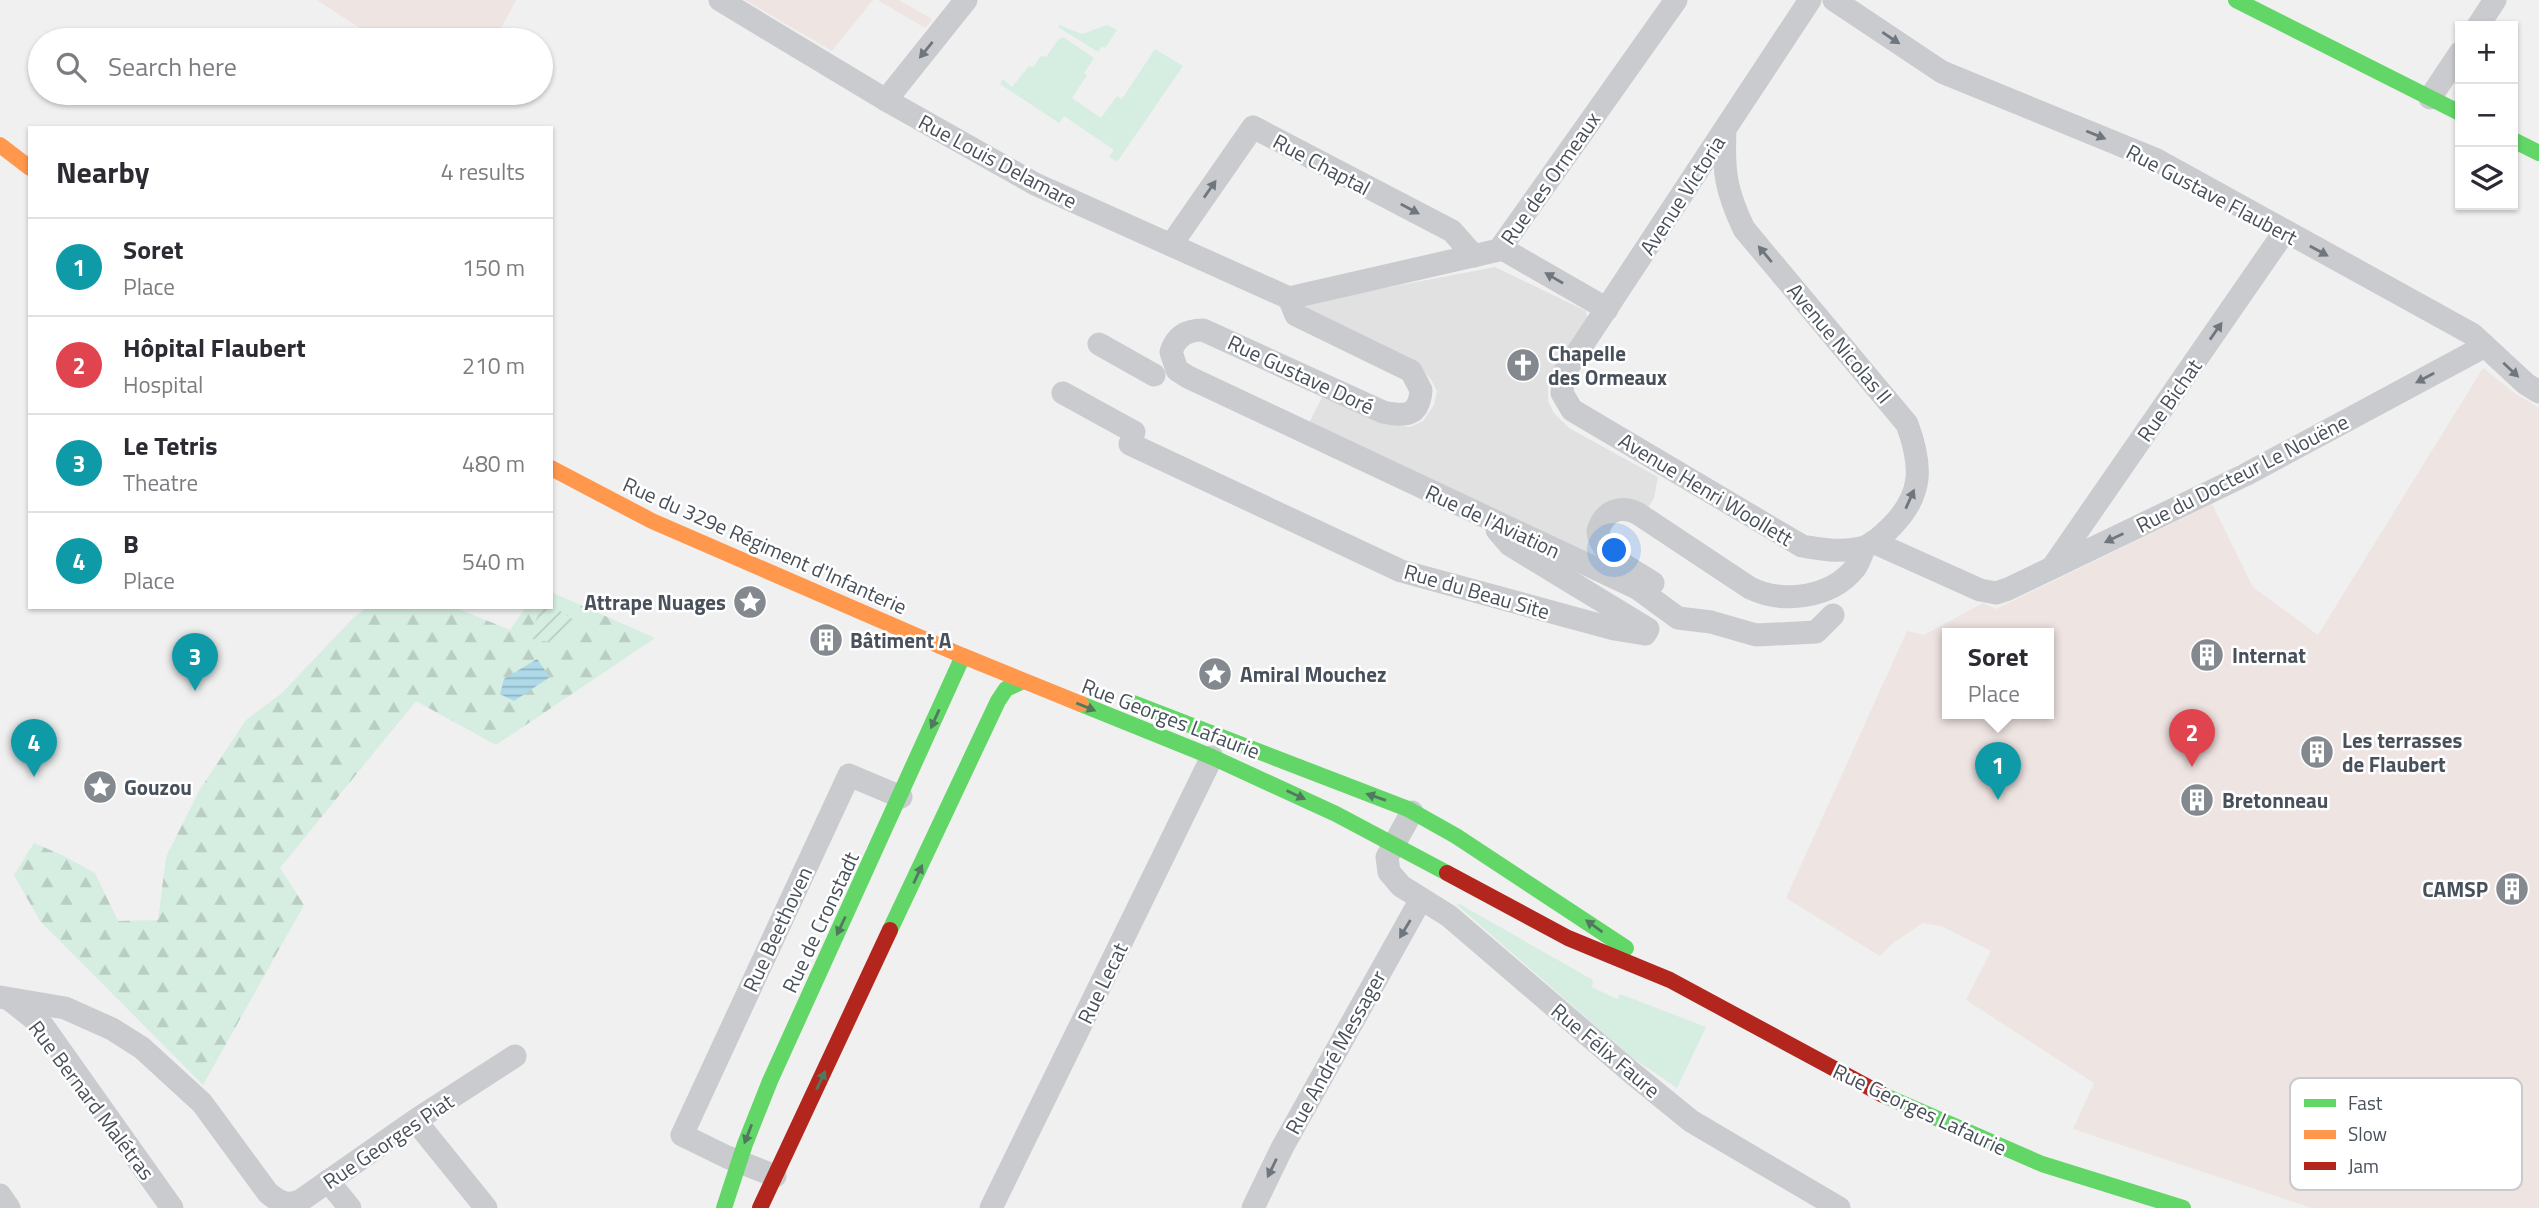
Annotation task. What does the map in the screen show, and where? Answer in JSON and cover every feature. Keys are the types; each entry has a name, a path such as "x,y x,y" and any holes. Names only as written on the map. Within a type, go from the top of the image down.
{"street":[{"name":"Rue Louis Delamare","path":"720,0 886,100 1035,184 1289,298"},
{"path":"886,100 967,0"},
{"name":"Rue des Ormeaux","path":"1289,298 1501,248 1676,0"},
{"name":"Avenue Victoria","path":"1562,393 1564,373 1810,0"},
{"name":"Rue Gustave Flaubert","path":"1835,0 1942,72 2157,160 2472,334 2526,384 2539,392"},
{"path":"2236,0 2455,110"},
{"path":"2481,21 2495,0"},
{"path":"2430,98 2455,60"},
{"name":"Rue Chaptal","path":"1171,245 1253,127 1452,231 1474,256"},
{"name":"Avenue Nicolas II","path":"1710,622 1608,552 1602,545 1598,531 1601,521 1615,510 1626,508 1750,588 1780,597 1801,597 1819,592 1842,580 1856,566 1869,545 1899,519 1912,501 1919,476 1917,450 1907,424 1744,229 1731,203 1723,168 1725,130"},
{"path":"2518,142 2539,153"},
{"path":"0,145 28,166"},
{"name":"Rue Bichat","path":"2052,568 2285,231"},
{"path":"1501,248 1607,309"},
{"name":"Rue Gustave Doré","path":"1172,346 1187,332 1203,330 1384,412 1399,416 1410,413 1417,407 1421,390 1411,371 1296,315 1289,298"},
{"path":"1099,344 1154,375"},
{"name":"Rue de l'Aviation","path":"1172,346 1173,365 1188,377 1637,588 1678,618 1710,622 1756,635 1816,632 1833,615"},
{"name":"Rue du Docteur Le Nouëne","path":"1869,545 1980,590 1996,593 2245,475 2486,346"},
{"name":"Rue du Beau Site","path":"1063,393 1132,438 1401,571 1645,635 1647,629 1510,545 1486,517"},
{"name":"Avenue Henri Woollett","path":"1562,393 1572,410 1802,546 1839,551 1869,545"},
{"name":"Rue du 329e Régiment d'Infanterie","path":"553,469 652,521 963,656"},
{"path":"925,640 964,643 1005,656 963,656"},
{"name":"Rue Georges Lafaurie","path":"963,656 1212,757 1336,814 1568,938 1670,980 1879,1093 2042,1164 2183,1208"},
{"name":"Rue de Cronstadt","path":"724,1208 738,1161 776,1067 963,656"},
{"path":"760,1208 998,701 1006,689 1023,681"},
{"name":"Rue Georges Lafaurie","path":"1122,699 1412,811 1572,910 1670,980"},
{"name":"Rue Lecat","path":"991,1208 1212,757"},
{"name":"Rue Beethoven","path":"738,1161 682,1135 849,775 901,797"},
{"path":"1393,844 1412,811"},
{"name":"Rue Félix Faure","path":"1393,844 1387,857 1389,872 1401,886 1449,916 1691,1121 1839,1208"},
{"name":"Rue André Messager","path":"1253,1208 1282,1148 1421,899"},
{"name":"Rue Georges Piat","path":"4,998 65,1008 112,1030 142,1048 202,1103 268,1193 279,1202 290,1205 300,1201 416,1120 515,1056"},
{"name":"Rue Bernard Malétras","path":"4,998 43,1026 172,1208"},
{"path":"423,1130 486,1208"},
{"path":"738,1161 775,1176"},
{"path":"328,1181 350,1208"},
{"path":"0,1195 9,1208"}],"shaded area":[{"path":"317,0 516,0 501,28 360,28"},
{"path":"745,0 873,0 832,51"},
{"path":"878,0 899,0 932,19 925,28"},
{"path":"1495,267 1586,311 1588,322 1548,382 1548,401 1554,413 1569,428 1658,477 1654,498 1648,508 1593,522 1636,577 1307,427 1324,393 1392,424 1410,427 1423,421 1434,405 1437,391 1430,378 1416,364 1305,310 1306,303"},
{"path":"2483,368 2539,408 2539,1208 2312,1208 2073,1129 2094,1083 1966,1000 1991,951 1941,926 1923,923 1893,943 1880,956 1786,898 1907,631 1924,635 1983,603 1996,609 2212,504 2253,587 2318,635"}],"green space":[{"path":"1059,25 1082,34 1107,25 1117,30 1105,48 1102,46 1098,52 1058,27"},
{"path":"1063,37 1094,58 1072,98 1101,118 1117,96 1122,99 1155,49 1183,66 1117,162 1109,157 1114,150 1064,116 1059,123 1000,84 1003,79 1012,87 1029,66 1033,67 1041,56 1046,57"},
{"path":"553,593 655,638 496,745 416,701 280,868 304,905 203,1085 40,921 14,875 34,843 95,873 118,921 158,920 166,857 199,791 246,720 282,693 353,618 364,609 459,609 510,630 525,609 553,609"},
{"path":"553,606 577,622 559,644 527,638 541,609 553,609"},
{"path":"1458,903 1593,980 1592,987 1617,999 1620,994 1706,1027 1677,1088 1630,1056 1457,905"}],"water":[{"path":"537,659 550,677 514,701 500,694 504,679"}],"traffic: fast":[{"path":"2236,0 2455,110"},
{"path":"2518,142 2539,153"},
{"path":"724,1208 770,1081 963,656"},
{"path":"890,930 998,701 1006,689 1023,681"},
{"path":"1133,703 1408,809 1456,836 1626,948"},
{"path":"1081,704 1212,757 1336,814 1447,873"},
{"path":"1883,1095 2042,1164 2183,1208"}],"traffic: slow":[{"path":"0,145 28,166"},
{"path":"553,469 652,521 963,656 1081,704"}],"traffic: jam":[{"path":"1447,873 1568,938 1670,980 1883,1095"},
{"path":"760,1208 890,930"}],"place":[{"name":"Chapelle des Ormeaux","path":"1523,365"},
{"name":"Attrape Nuages","path":"750,602"},
{"name":"Bâtiment A","path":"826,640"},
{"name":"Internat","path":"2207,655"},
{"name":"Amiral Mouchez","path":"1215,674"},
{"name":"Le Tetris","path":"195,691"},
{"name":"Les terrasses de Flaubert","path":"2317,752"},
{"name":"Hôpital Flaubert","path":"2192,767"},
{"name":"B","path":"34,777"},
{"name":"Gouzou","path":"100,787"},
{"name":"Soret","path":"1998,800"},
{"name":"Bretonneau","path":"2197,800"},
{"name":"CAMSP","path":"2512,889"}]}
